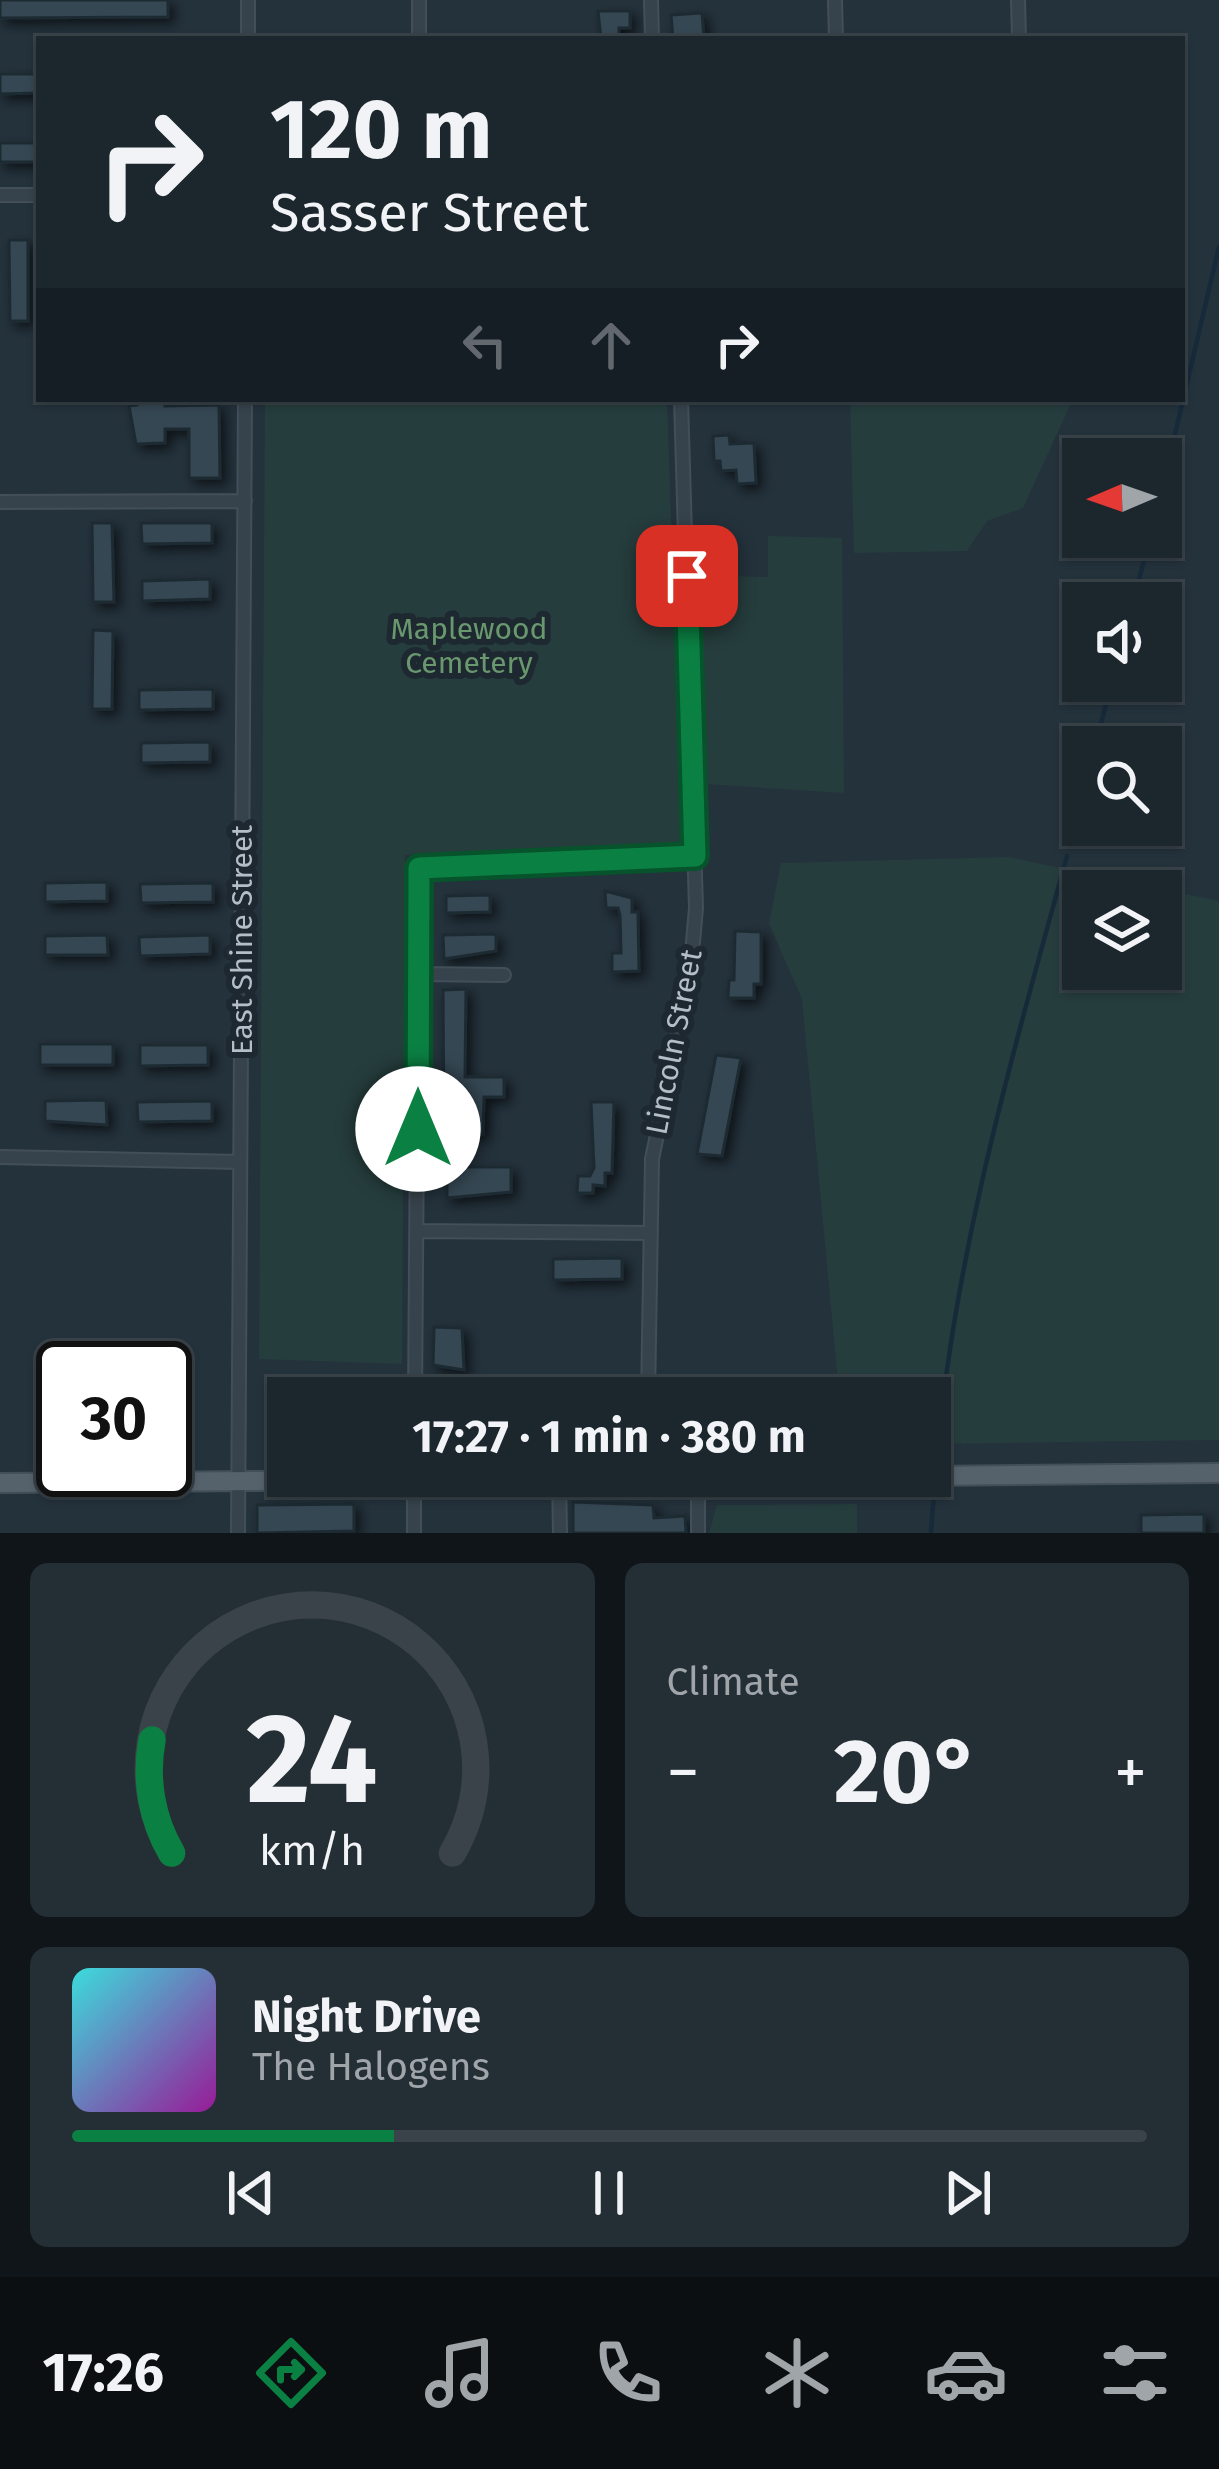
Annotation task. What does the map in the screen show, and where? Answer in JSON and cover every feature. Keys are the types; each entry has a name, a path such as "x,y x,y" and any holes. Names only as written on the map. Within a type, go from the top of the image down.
{"main road":[{"path":"951,1475 1219,1472"},
{"path":"0,1483 267,1481"}],"street":[{"path":"248,0 248,36"},
{"path":"419,0 419,36"},
{"path":"650,0 652,36"},
{"path":"835,0 836,36"},
{"path":"1018,0 1019,36"},
{"path":"0,195 36,195"},
{"name":"East Shine Street","path":"238,1533 245,402"},
{"name":"Lincoln Street","path":"648,1377 656,1127 690,976 695,856 681,402"},
{"path":"0,502 245,501"},
{"path":"415,1377 419,868 695,856"},
{"path":"419,974 504,975"},
{"path":"0,1157 240,1162"},
{"path":"417,1231 651,1233"},
{"path":"414,1497 414,1533"},
{"path":"560,1497 560,1533"},
{"path":"698,1497 698,1533"}],"green space":[{"name":"Maplewood Cemetery","path":"265,402 667,402 682,844 405,855 402,1364 259,1359"},
{"path":"850,402 1072,402 1023,508 987,521 967,551 854,553"},
{"path":"768,536 842,538 844,793 704,784 696,575 768,577"},
{"path":"1008,857 1070,870 1062,870 1062,990 1182,990 1182,893 1219,901 1219,1440 951,1444 951,1377 837,1377 802,999 769,924 781,863"},
{"path":"857,1504 857,1533 709,1533 717,1505"}],"building":[{"path":"0,0 168,0 168,17 0,18"},
{"path":"598,11 630,11 630,28 619,28 619,36 601,36"},
{"path":"702,13 704,36 673,36 671,15"},
{"path":"0,74 36,74 36,93 0,94"},
{"path":"0,143 36,143 36,162 0,162"},
{"path":"9,240 28,240 28,321 10,321"},
{"path":"219,405 220,478 189,478 189,429 165,429 165,443 136,444 129,406"},
{"path":"729,435 730,444 754,443 756,483 737,484 736,470 721,471 720,461 714,461 713,436"},
{"path":"92,523 112,523 114,602 93,602"},
{"path":"141,523 212,523 212,543 142,544"},
{"path":"210,579 210,599 142,601 142,581"},
{"path":"93,630 113,631 112,709 92,709"},
{"path":"213,689 213,709 139,710 139,690"},
{"path":"210,742 210,762 141,763 141,743"},
{"path":"107,882 107,901 45,902 45,883"},
{"path":"213,883 213,902 141,903 140,884"},
{"path":"605,891 632,898 632,912 638,912 639,971 612,972 612,953 621,953 620,915 618,908 606,908"},
{"path":"490,895 490,912 446,913 446,896"},
{"path":"735,931 761,932 761,984 754,984 754,998 728,998 729,980 734,980"},
{"path":"496,934 496,951 444,959 443,935"},
{"path":"107,935 108,955 45,955 45,936"},
{"path":"210,935 210,954 140,956 139,937"},
{"path":"466,989 465,1077 504,1077 504,1097 484,1097 483,1134 444,1133 443,990"},
{"path":"40,1044 113,1044 113,1065 40,1065"},
{"path":"140,1045 208,1045 208,1065 140,1066"},
{"path":"716,1055 741,1058 722,1156 697,1154"},
{"path":"106,1100 107,1125 45,1121 45,1101"},
{"path":"212,1101 212,1121 138,1122 137,1102"},
{"path":"591,1102 614,1102 612,1173 605,1173 605,1186 593,1185 593,1193 577,1193 578,1176 590,1176 594,1168"},
{"path":"462,1167 511,1167 511,1192 447,1198 447,1172 462,1172"},
{"path":"622,1258 622,1279 553,1280 553,1259"},
{"path":"434,1327 462,1328 464,1370 433,1365"},
{"path":"573,1502 653,1505 654,1518 685,1516 686,1533 573,1533"},
{"path":"354,1504 354,1531 257,1533 257,1505"},
{"path":"1204,1514 1204,1533 1141,1533 1141,1515"}],"waterway":[{"path":"1185,392 1219,247"},
{"path":"1174,438 1183,402"},
{"path":"1138,582 1145,558"},
{"path":"1100,726 1107,702"},
{"path":"946,1377 987,1159 1067,856"},
{"path":"931,1533 934,1497"}],"route":[{"path":"418,1129 419,868 695,856 687,576"}]}
